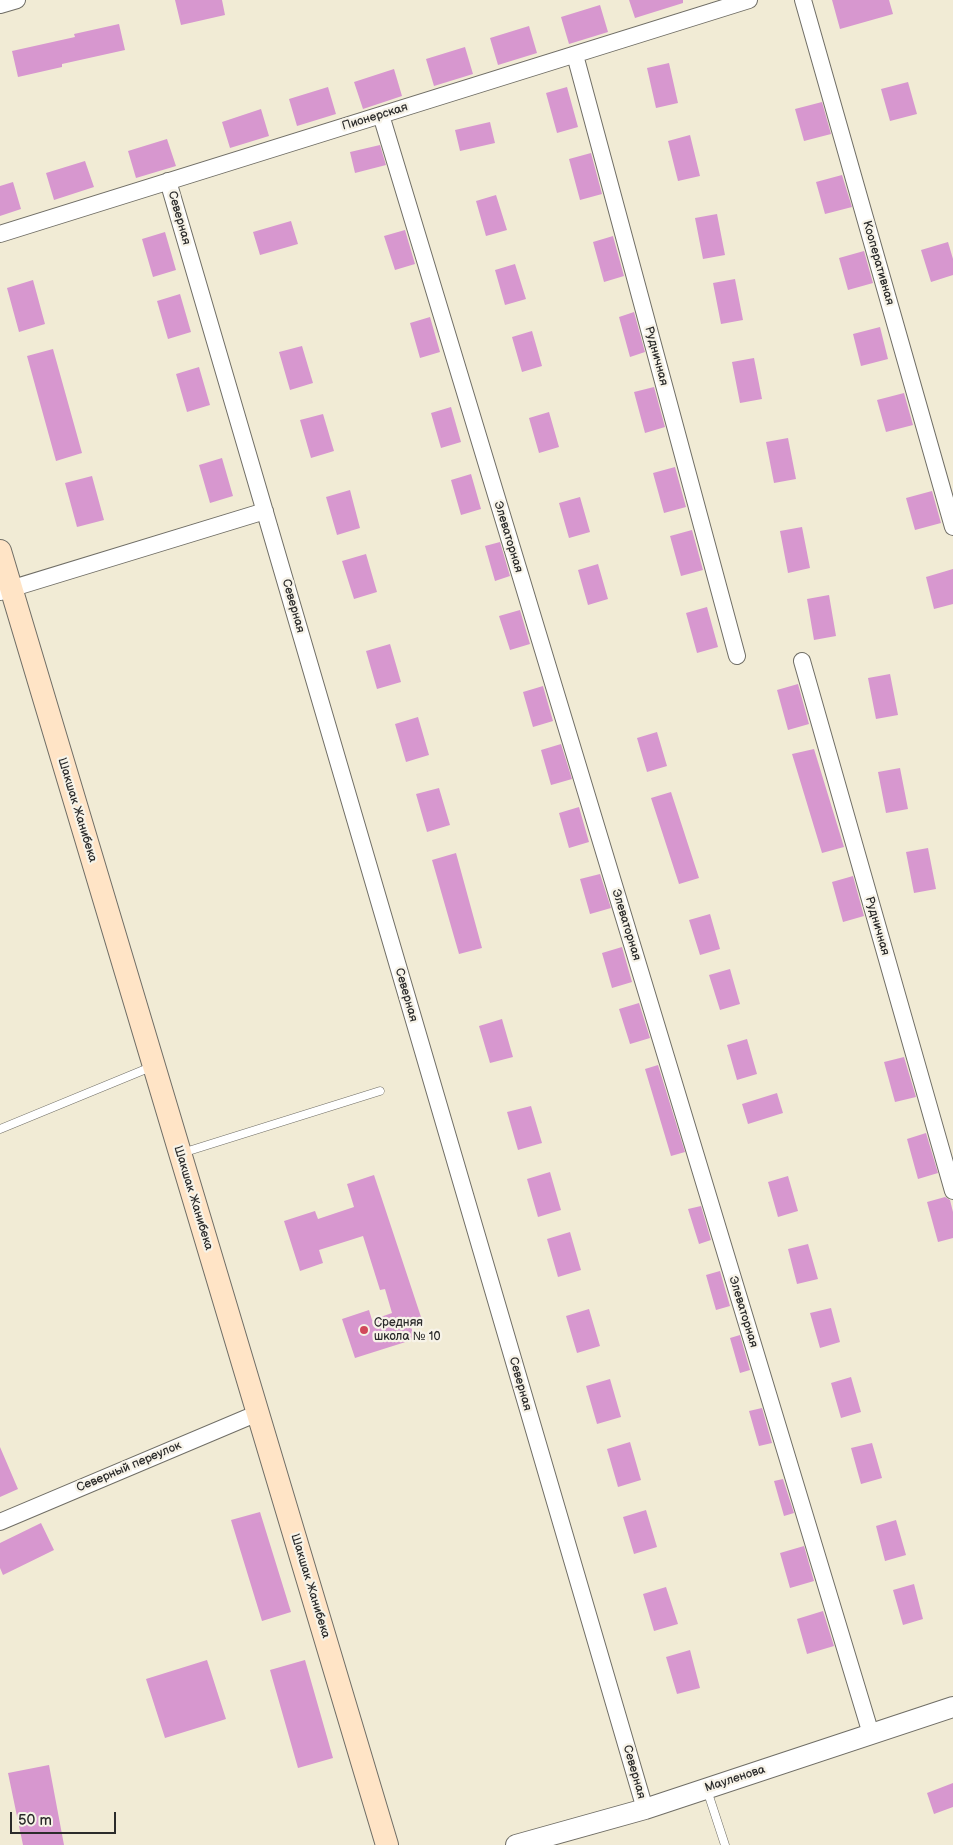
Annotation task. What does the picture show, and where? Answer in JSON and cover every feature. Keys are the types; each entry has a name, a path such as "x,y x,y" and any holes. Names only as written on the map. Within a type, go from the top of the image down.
{"main road":[{"name":"Шакшак Жанибека","path":"0,551 6,590 154,1066 387,1845"}],"street":[{"path":"0,5 16,0"},
{"name":"Пионерская","path":"0,234 750,0"},
{"name":"Кооперативная","path":"803,0 953,527"},
{"name":"Рудничная","path":"576,55 737,656"},
{"name":"Элеваторная","path":"381,115 871,1734"},
{"name":"Северная","path":"168,181 645,1808"},
{"path":"6,590 265,511"},
{"name":"Рудничная","path":"802,660 953,1192"},
{"name":"Северный переулок","path":"0,1522 258,1413"},
{"name":"Мауленова","path":"516,1845 645,1808 953,1707"}],"lane":[{"path":"0,1129 154,1066"},
{"path":"180,1154 380,1091"},
{"path":"707,1788 725,1845"}],"building":[{"path":"175,0 222,0 225,15 181,25"},
{"path":"629,0 683,0 683,3 635,18"},
{"path":"832,0 889,0 893,14 840,29"},
{"path":"600,5 608,32 569,44 561,17"},
{"path":"119,24 125,50 62,64 62,67 18,77 12,51 75,37 74,34"},
{"path":"529,26 537,53 498,65 490,38"},
{"path":"465,47 473,74 434,86 426,59"},
{"path":"669,63 678,103 656,108 647,68"},
{"path":"394,69 402,96 363,109 354,82"},
{"path":"908,82 917,114 890,121 881,89"},
{"path":"328,87 336,114 297,126 289,99"},
{"path":"567,87 578,127 557,133 546,93"},
{"path":"822,102 831,134 804,141 795,109"},
{"path":"261,109 269,136 230,148 222,122"},
{"path":"490,122 495,143 460,151 455,130"},
{"path":"690,135 700,176 678,181 668,141"},
{"path":"167,139 176,166 136,178 128,151"},
{"path":"380,145 386,165 355,173 350,152"},
{"path":"591,153 602,194 580,200 569,159"},
{"path":"85,161 94,187 54,200 46,173"},
{"path":"842,175 852,207 825,214 816,182"},
{"path":"13,182 21,209 0,216 0,186"},
{"path":"496,195 507,230 486,236 476,201"},
{"path":"717,214 725,255 703,259 695,218"},
{"path":"291,221 298,244 260,255 253,232"},
{"path":"405,230 415,264 395,270 384,236"},
{"path":"165,232 176,270 153,277 142,239"},
{"path":"613,236 624,276 604,282 593,242"},
{"path":"948,242 953,259 953,275 931,282 921,250"},
{"path":"864,251 873,283 848,290 839,258"},
{"path":"515,264 526,299 505,305 495,270"},
{"path":"735,279 743,320 721,324 713,283"},
{"path":"33,280 45,324 19,332 7,288"},
{"path":"180,294 191,332 168,339 157,301"},
{"path":"634,312 645,352 630,357 619,317"},
{"path":"430,317 440,352 420,358 410,323"},
{"path":"880,327 888,359 861,366 853,334"},
{"path":"532,331 542,366 522,372 512,337"},
{"path":"302,346 313,383 290,390 279,352"},
{"path":"53,349 82,453 56,461 27,356"},
{"path":"754,358 762,399 740,403 732,362"},
{"path":"199,367 210,405 187,412 176,374"},
{"path":"654,387 665,427 645,433 634,392"},
{"path":"904,393 913,425 886,432 877,400"},
{"path":"451,407 461,442 441,448 431,413"},
{"path":"549,412 559,447 539,453 529,418"},
{"path":"323,414 334,451 311,458 300,420"},
{"path":"788,438 796,479 774,483 766,442"},
{"path":"222,458 233,496 210,503 199,465"},
{"path":"675,467 686,507 664,513 653,473"},
{"path":"471,474 481,509 461,515 451,480"},
{"path":"92,476 104,520 77,527 65,483"},
{"path":"350,490 360,528 337,535 326,497"},
{"path":"932,491 941,523 915,530 906,498"},
{"path":"580,497 590,532 569,538 559,503"},
{"path":"802,527 810,568 788,573 780,531"},
{"path":"692,530 703,570 681,576 670,536"},
{"path":"500,542 510,576 495,581 485,546"},
{"path":"366,554 377,592 354,599 342,561"},
{"path":"598,564 608,599 588,605 578,570"},
{"path":"953,569 953,604 934,609 926,577"},
{"path":"829,595 836,636 814,640 807,599"},
{"path":"707,607 718,647 697,653 686,613"},
{"path":"520,610 530,644 510,650 499,616"},
{"path":"390,644 401,682 377,689 366,651"},
{"path":"890,674 898,715 876,719 868,678"},
{"path":"798,684 809,724 788,730 777,690"},
{"path":"543,686 553,721 533,727 523,692"},
{"path":"418,717 429,755 406,762 395,724"},
{"path":"657,732 667,766 647,772 637,738"},
{"path":"561,744 572,779 551,785 541,750"},
{"path":"814,749 844,847 822,853 792,754"},
{"path":"900,768 908,809 886,813 878,772"},
{"path":"439,788 450,825 427,832 416,794"},
{"path":"671,792 699,878 679,884 651,798"},
{"path":"579,807 589,842 569,848 559,813"},
{"path":"928,848 936,889 914,893 906,852"},
{"path":"456,853 482,948 459,954 432,860"},
{"path":"600,874 611,908 590,914 580,879"},
{"path":"853,876 864,916 843,922 832,882"},
{"path":"710,914 720,949 700,955 689,920"},
{"path":"622,947 632,982 612,988 602,953"},
{"path":"730,969 740,1004 720,1010 709,975"},
{"path":"639,1003 650,1038 630,1044 619,1009"},
{"path":"502,1019 513,1057 490,1063 479,1026"},
{"path":"747,1039 757,1074 737,1080 727,1045"},
{"path":"904,1057 916,1097 895,1102 884,1062"},
{"path":"658,1065 685,1152 671,1156 645,1069"},
{"path":"777,1093 783,1113 748,1124 742,1104"},
{"path":"531,1106 542,1143 518,1150 507,1112"},
{"path":"926,1133 938,1173 918,1179 907,1139"},
{"path":"550,1172 561,1210 538,1217 527,1179"},
{"path":"374,1175 421,1317 409,1321 415,1339 355,1358 342,1319 369,1310 372,1320 392,1313 385,1289 380,1290 363,1236 319,1250 323,1263 300,1271 284,1221 315,1211 318,1219 354,1207 347,1184"},
{"path":"788,1176 798,1211 778,1217 768,1182"},
{"path":"945,1197 950,1200 953,1212 953,1238 938,1242 927,1202"},
{"path":"701,1206 711,1240 699,1244 688,1209"},
{"path":"570,1232 581,1270 558,1277 547,1239"},
{"path":"808,1244 818,1279 797,1284 788,1249"},
{"path":"720,1271 730,1306 716,1310 706,1275"},
{"path":"831,1308 840,1342 820,1348 810,1313"},
{"path":"589,1309 600,1346 577,1353 566,1316"},
{"path":"740,1335 750,1370 740,1373 730,1338"},
{"path":"851,1377 861,1412 841,1418 831,1383"},
{"path":"610,1379 621,1417 597,1424 586,1386"},
{"path":"762,1408 772,1443 759,1446 749,1411"},
{"path":"630,1442 641,1480 618,1487 607,1449"},
{"path":"872,1443 882,1478 861,1484 851,1448"},
{"path":"0,1447 18,1489 0,1497"},
{"path":"783,1479 794,1513 784,1516 774,1481"},
{"path":"646,1510 657,1547 634,1554 623,1517"},
{"path":"260,1512 291,1612 262,1621 231,1520"},
{"path":"896,1520 906,1555 885,1561 876,1526"},
{"path":"41,1523 54,1550 3,1575 0,1568 0,1543"},
{"path":"804,1546 814,1581 790,1588 780,1553"},
{"path":"914,1584 923,1619 903,1625 893,1590"},
{"path":"666,1587 678,1624 654,1631 643,1594"},
{"path":"823,1611 834,1646 807,1654 797,1619"},
{"path":"690,1650 700,1688 677,1694 666,1657"},
{"path":"207,1660 226,1719 165,1738 146,1679"},
{"path":"305,1660 333,1758 298,1768 270,1670"},
{"path":"49,1765 64,1845 23,1845 8,1773"},
{"path":"953,1783 953,1807 934,1814 927,1793"}],"place":[{"name":"Средняя школа № 10","path":"364,1330"}]}
